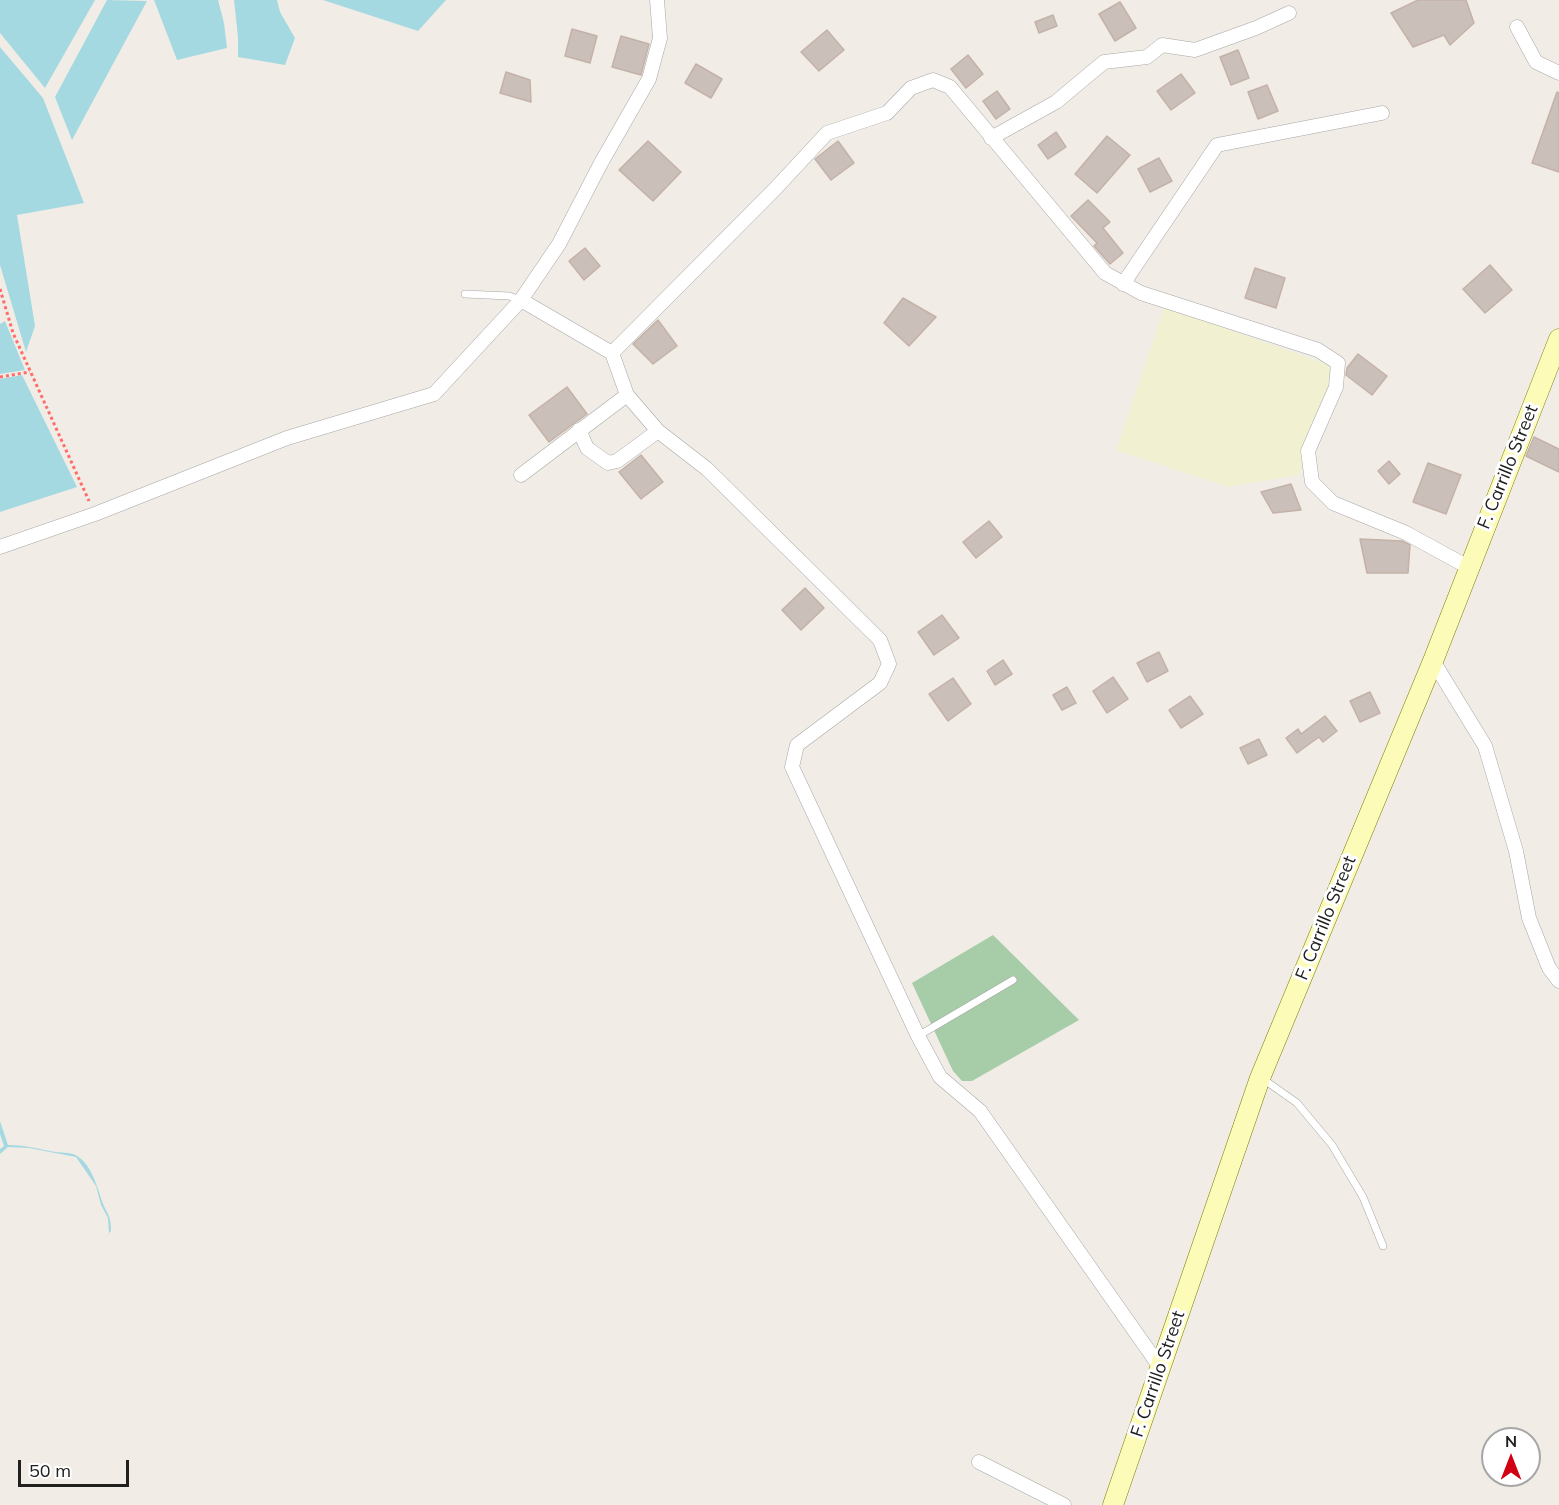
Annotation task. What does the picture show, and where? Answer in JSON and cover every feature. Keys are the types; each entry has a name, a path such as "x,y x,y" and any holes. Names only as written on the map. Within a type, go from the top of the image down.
{"street":[{"path":"0,547 95,514 287,438 434,393 521,300 559,244 601,163 649,79 660,38 657,0"},
{"path":"991,138 1056,102 1104,62 1147,57 1162,45 1195,50 1256,28 1289,13"},
{"path":"1517,27 1536,62 1559,73"},
{"path":"612,353 776,188 827,133 886,113 911,88 933,80 950,87 1105,273 1141,293 1318,350 1338,363 1336,387 1308,451 1312,482 1333,503 1406,533 1468,567"},
{"path":"1123,284 1218,144 1382,113"},
{"path":"521,300 612,353 627,395 658,431 707,469 880,640 889,664 880,683 797,745 792,767 918,1036 940,1077 980,1111 1160,1367"},
{"name":"F. Carrillo Street","path":"1113,1505 1260,1078 1432,661 1559,339"},
{"path":"521,475 627,395"},
{"path":"579,430 587,448 608,463 617,461 658,431"},
{"path":"1432,661 1485,746 1516,851 1529,918 1549,968 1559,981"},
{"path":"979,1462 1064,1505"}],"lane":[{"path":"465,294 509,296 521,300"},
{"path":"918,1036 1013,980"},
{"path":"1260,1078 1297,1103 1332,1145 1363,1197 1383,1246"}],"path":[{"path":"0,289 13,333 95,514"},
{"path":"0,377 30,372"}],"green space":[{"path":"1165,307 1329,365 1331,385 1299,475 1228,487 1116,450"},
{"path":"993,935 1079,1020 972,1081 962,1081 953,1071 912,983"}],"water":[{"path":"0,0 95,0 45,88 0,33"},
{"path":"107,0 147,1 72,140 55,97"},
{"path":"154,0 218,0 227,48 177,60"},
{"path":"234,0 277,0 280,12 295,38 285,65 238,57"},
{"path":"323,0 446,0 418,31"},
{"path":"0,47 43,98 84,203 17,215 35,326 26,352 0,265"},
{"path":"5,321 25,370 0,374 0,324"},
{"path":"22,375 77,487 0,512 0,379"},
{"path":"0,1121 8,1145 73,1154 84,1162 95,1181 111,1225 111,1231 91,1252 109,1233 108,1218 101,1205 96,1186 76,1157 29,1148 8,1147 0,1154 0,1149 4,1146 0,1134"}],"building":[{"path":"1418,0 1466,0 1474,23 1450,45 1444,35 1413,47 1391,13"},
{"path":"1120,2 1136,28 1115,41 1099,14"},
{"path":"1053,15 1057,26 1039,33 1035,22"},
{"path":"572,29 597,36 590,63 565,56"},
{"path":"827,30 844,50 819,71 801,52"},
{"path":"621,36 649,44 641,75 612,67"},
{"path":"1238,50 1249,78 1231,85 1220,57"},
{"path":"968,55 983,74 966,88 951,69"},
{"path":"696,64 722,79 711,98 685,83"},
{"path":"506,72 530,80 531,102 500,93"},
{"path":"1181,74 1195,93 1171,110 1157,91"},
{"path":"1267,85 1278,111 1258,119 1248,92"},
{"path":"997,91 1010,109 996,119 983,101"},
{"path":"1557,92 1559,93 1559,172 1532,163"},
{"path":"1056,132 1066,147 1048,159 1038,145"},
{"path":"1107,136 1130,155 1097,193 1075,174"},
{"path":"648,141 681,172 653,201 619,170"},
{"path":"838,141 854,163 831,180 815,159"},
{"path":"1159,158 1172,181 1150,192 1138,169"},
{"path":"1088,200 1110,222 1103,228 1123,253 1110,264 1094,246 1097,243 1071,216"},
{"path":"585,248 600,266 584,280 569,261"},
{"path":"1490,265 1512,290 1485,313 1463,289"},
{"path":"1255,268 1285,278 1276,308 1245,298"},
{"path":"903,298 936,317 909,346 884,323"},
{"path":"658,320 677,346 653,364 633,344"},
{"path":"1358,354 1387,376 1372,395 1346,375 1347,368"},
{"path":"567,387 587,414 549,442 529,415"},
{"path":"1534,437 1559,449 1559,472 1526,456"},
{"path":"641,455 663,482 641,499 619,472"},
{"path":"1389,461 1400,474 1389,484 1378,471"},
{"path":"1428,463 1461,475 1446,514 1413,502"},
{"path":"1291,484 1301,510 1273,513 1261,492"},
{"path":"989,521 1002,537 976,558 963,542"},
{"path":"1360,539 1402,541 1410,545 1408,573 1367,573"},
{"path":"805,588 824,608 801,630 782,610"},
{"path":"942,615 959,638 934,655 918,632"},
{"path":"1159,652 1168,671 1147,682 1137,663"},
{"path":"1003,660 1012,674 995,685 987,671"},
{"path":"1113,677 1128,699 1107,713 1093,691"},
{"path":"953,678 971,704 948,721 929,694"},
{"path":"1067,687 1076,703 1062,710 1053,695"},
{"path":"1370,692 1380,713 1360,722 1350,701"},
{"path":"1190,696 1203,714 1181,728 1169,710"},
{"path":"1325,716 1337,731 1323,742 1319,737 1297,753 1286,738 1298,729 1301,734"},
{"path":"1259,739 1267,755 1248,764 1240,748"}]}
